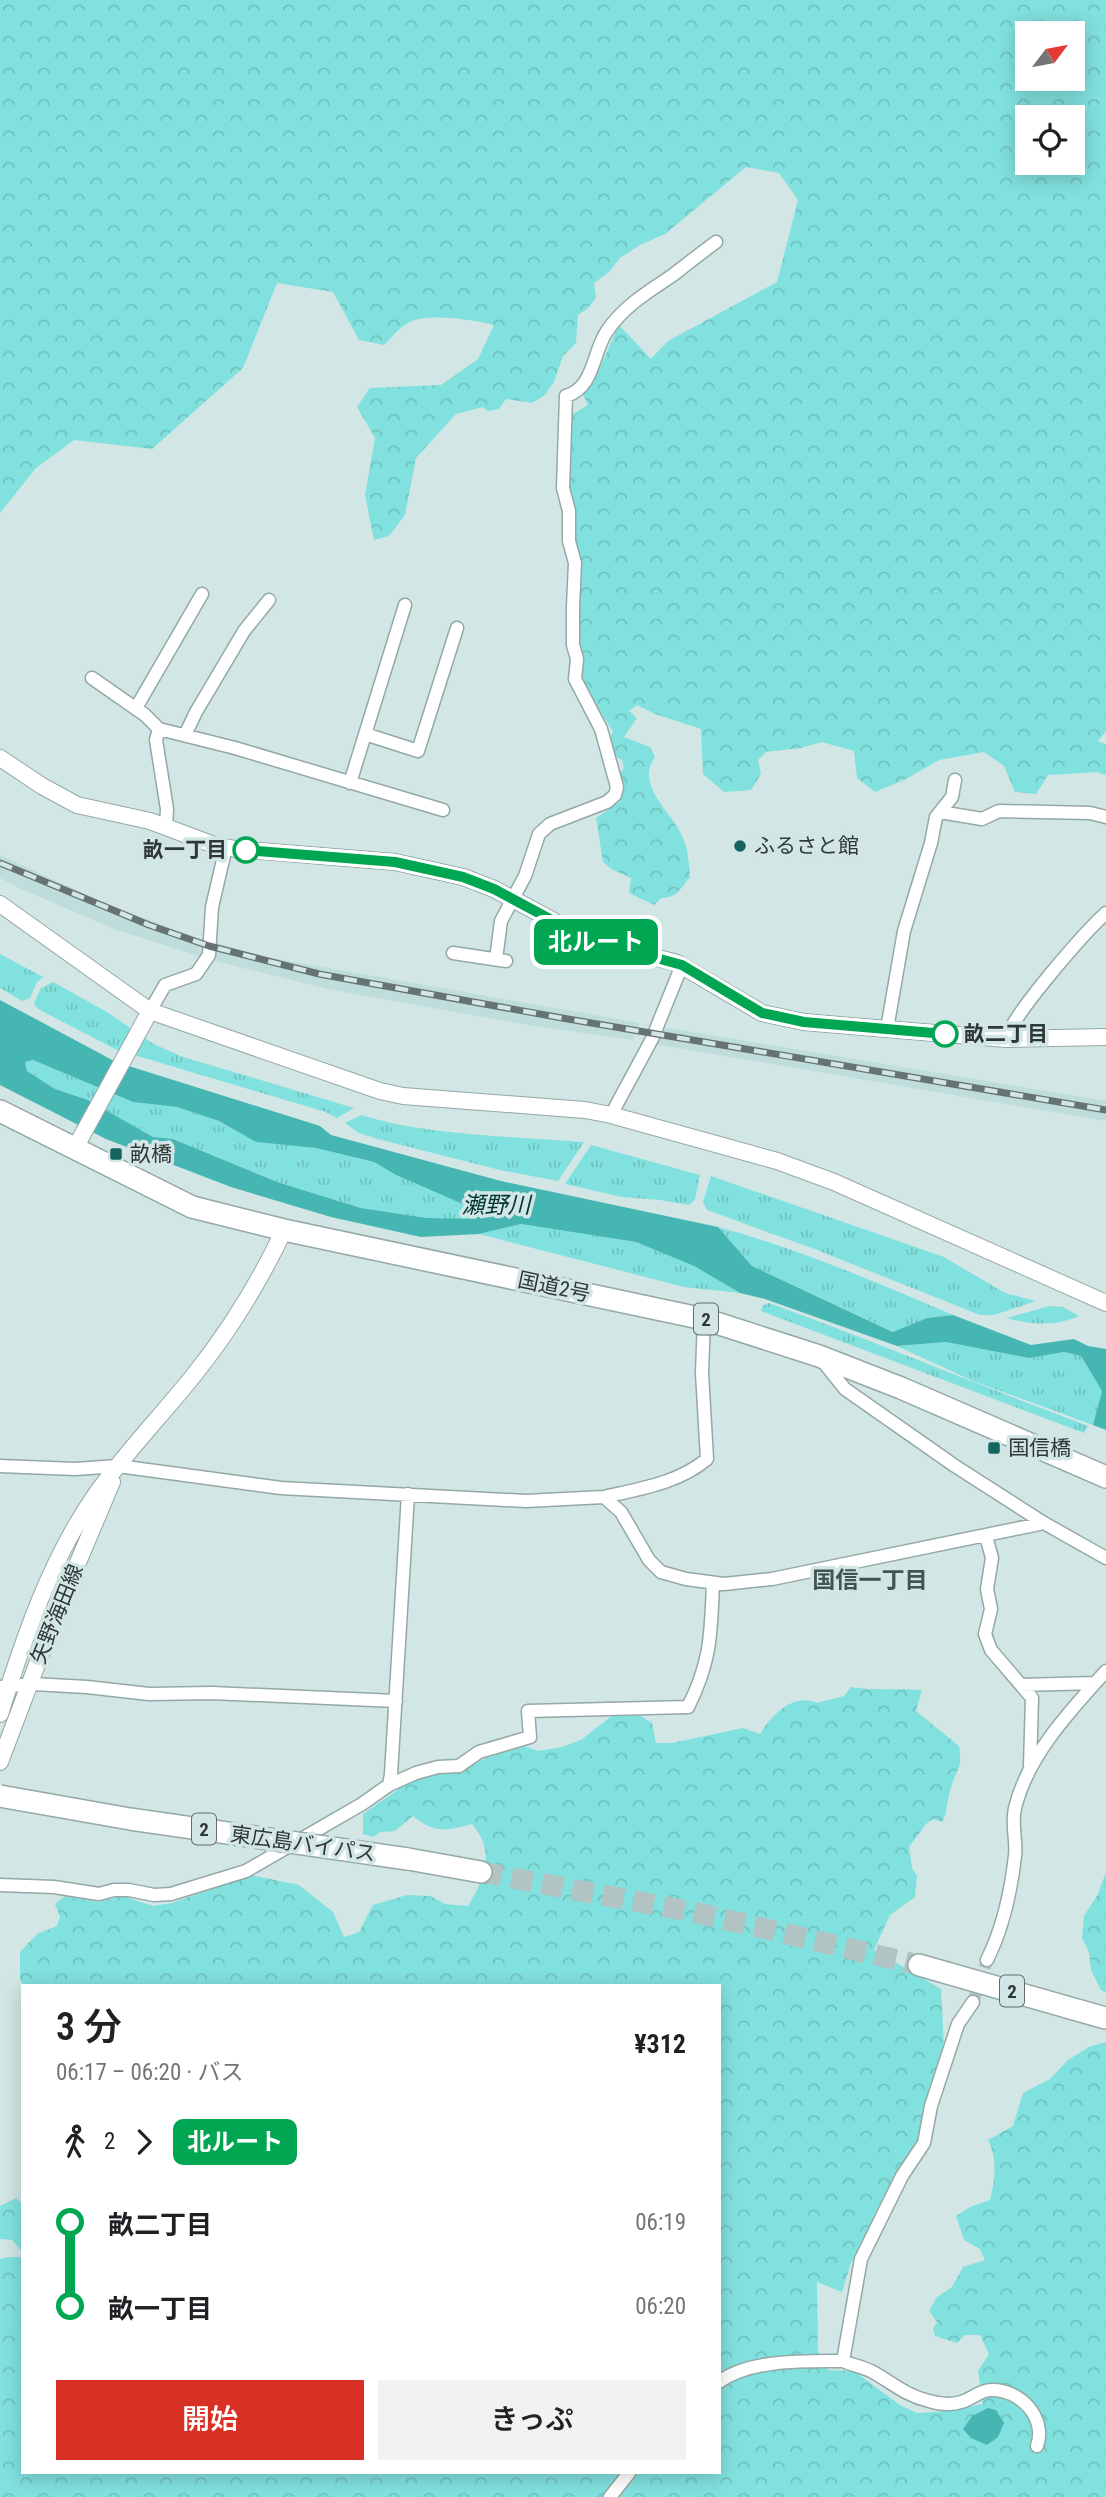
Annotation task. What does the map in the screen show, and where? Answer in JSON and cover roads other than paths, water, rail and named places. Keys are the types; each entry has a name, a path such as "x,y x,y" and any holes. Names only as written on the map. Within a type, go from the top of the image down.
{"highway":[{"name":"国道2号","path":"0,1111 79,1141 192,1207 285,1230 704,1319 819,1356 901,1388 1106,1477"},
{"name":"東広島バイパス","path":"0,1796 130,1819 481,1872"},
{"name":"2","path":"919,1965 1105,2018"}],"main road":[{"path":"0,758 77,805 166,826 226,847 395,862 477,882 587,939 682,965 762,1013 804,1022 1006,1039 1106,1037"},
{"path":"0,904 150,1011 380,1091 403,1096 611,1115 777,1161 834,1182 1106,1303"},
{"path":"79,1141 150,1011"},
{"name":"矢野海田線","path":"0,1714 4,1686 57,1561 95,1495 194,1374 231,1324 269,1263 285,1230"},
{"name":"矢野海田線","path":"0,1762 118,1466"}],"street":[{"path":"453,953 501,960 501,921 526,876 544,828 607,802 615,795 617,787 601,729 575,679 575,563 569,541 569,511 563,488 566,396 582,388 591,372 602,340 620,315 636,300 716,242"},
{"path":"135,708 202,594"},
{"path":"186,735 196,712 244,631 269,600"},
{"path":"350,783 405,606"},
{"path":"365,734 418,751 457,628"},
{"path":"92,678 135,708 159,729 443,810"},
{"path":"159,729 156,740 167,809 166,826"},
{"path":"887,1028 904,931 931,843 936,817 952,797 955,780"},
{"path":"940,812 982,819 999,811 1090,813 1106,817"},
{"path":"150,1011 166,985 196,974 209,955 212,907 226,847"},
{"path":"1006,1039 1008,1031 1037,993 1089,929 1106,913"},
{"path":"611,1115 652,1039 682,965"},
{"path":"0,1466 75,1469 118,1466 281,1488 526,1501 604,1497 656,1484 696,1469 707,1459 702,1373 704,1319"},
{"path":"819,1356 845,1390 955,1466 1044,1523 1106,1558"},
{"path":"388,1785 396,1701 408,1493"},
{"path":"604,1497 621,1512 649,1560 661,1572 713,1584 772,1579 1044,1523"},
{"path":"986,1536 992,1558 987,1589 991,1609 985,1634 992,1650 1031,1698 1030,1770"},
{"path":"0,1885 54,1887 99,1894 129,1890 154,1895 171,1894 246,1871 362,1804 388,1785 438,1767 459,1766 479,1752 530,1737 528,1711 688,1707 702,1680 707,1663 713,1584"},
{"path":"987,1960 1001,1924 1016,1854 1012,1829 1014,1810 1023,1784 1055,1730 1106,1671"},
{"path":"1021,1685 1095,1683"},
{"path":"4,1686 87,1686 149,1694 212,1693 396,1701"},
{"path":"842,2361 860,2259 902,2176 924,2143 931,2106 958,2024 972,2002"},
{"path":"721,2381 761,2366 794,2361 842,2361 872,2372 907,2395 937,2403 962,2402 990,2390 1006,2392 1023,2401 1039,2423 1040,2438 1037,2446"},
{"path":"610,2497 628,2474"}],"water":[{"name":"瀬野川","path":"0,1000 116,1062 320,1126 331,1135 501,1181 718,1227 752,1266 893,1332 927,1318 953,1315 1031,1345 1074,1339 1088,1346 1106,1349 1106,1430 1093,1425 1102,1391 1081,1356 1064,1352 1029,1358 946,1342 897,1346 765,1299 740,1293 694,1266 636,1242 521,1224 479,1234 421,1237 331,1217 231,1187 106,1139 0,1085","holes":["33,1060 133,1102 177,1107 219,1121 256,1142 316,1148 374,1162 396,1175 465,1205 472,1211 475,1219 427,1218 361,1208 277,1182 173,1139 153,1137 88,1100 55,1089 27,1071 25,1062"]},
{"path":"988,2408 996,2410 1004,2423 998,2437 987,2445 971,2438 963,2429 972,2416"}],"tunnel":[{"path":"481,1872 698,1913 919,1965"},
{"path":"973,2002 987,1960"}],"railway":[{"path":"0,863 149,925 209,946 319,974 1106,1110"}],"place":[{"name":"ふるさと館","path":"740,846"},
{"name":"畝一丁目","path":"246,850"},
{"name":"畝二丁目","path":"945,1034"},
{"name":"畝橋","path":"116,1154"},
{"name":"国信橋","path":"994,1448"}],"district":[{"name":"国信一丁目","path":"870,1580"}]}
